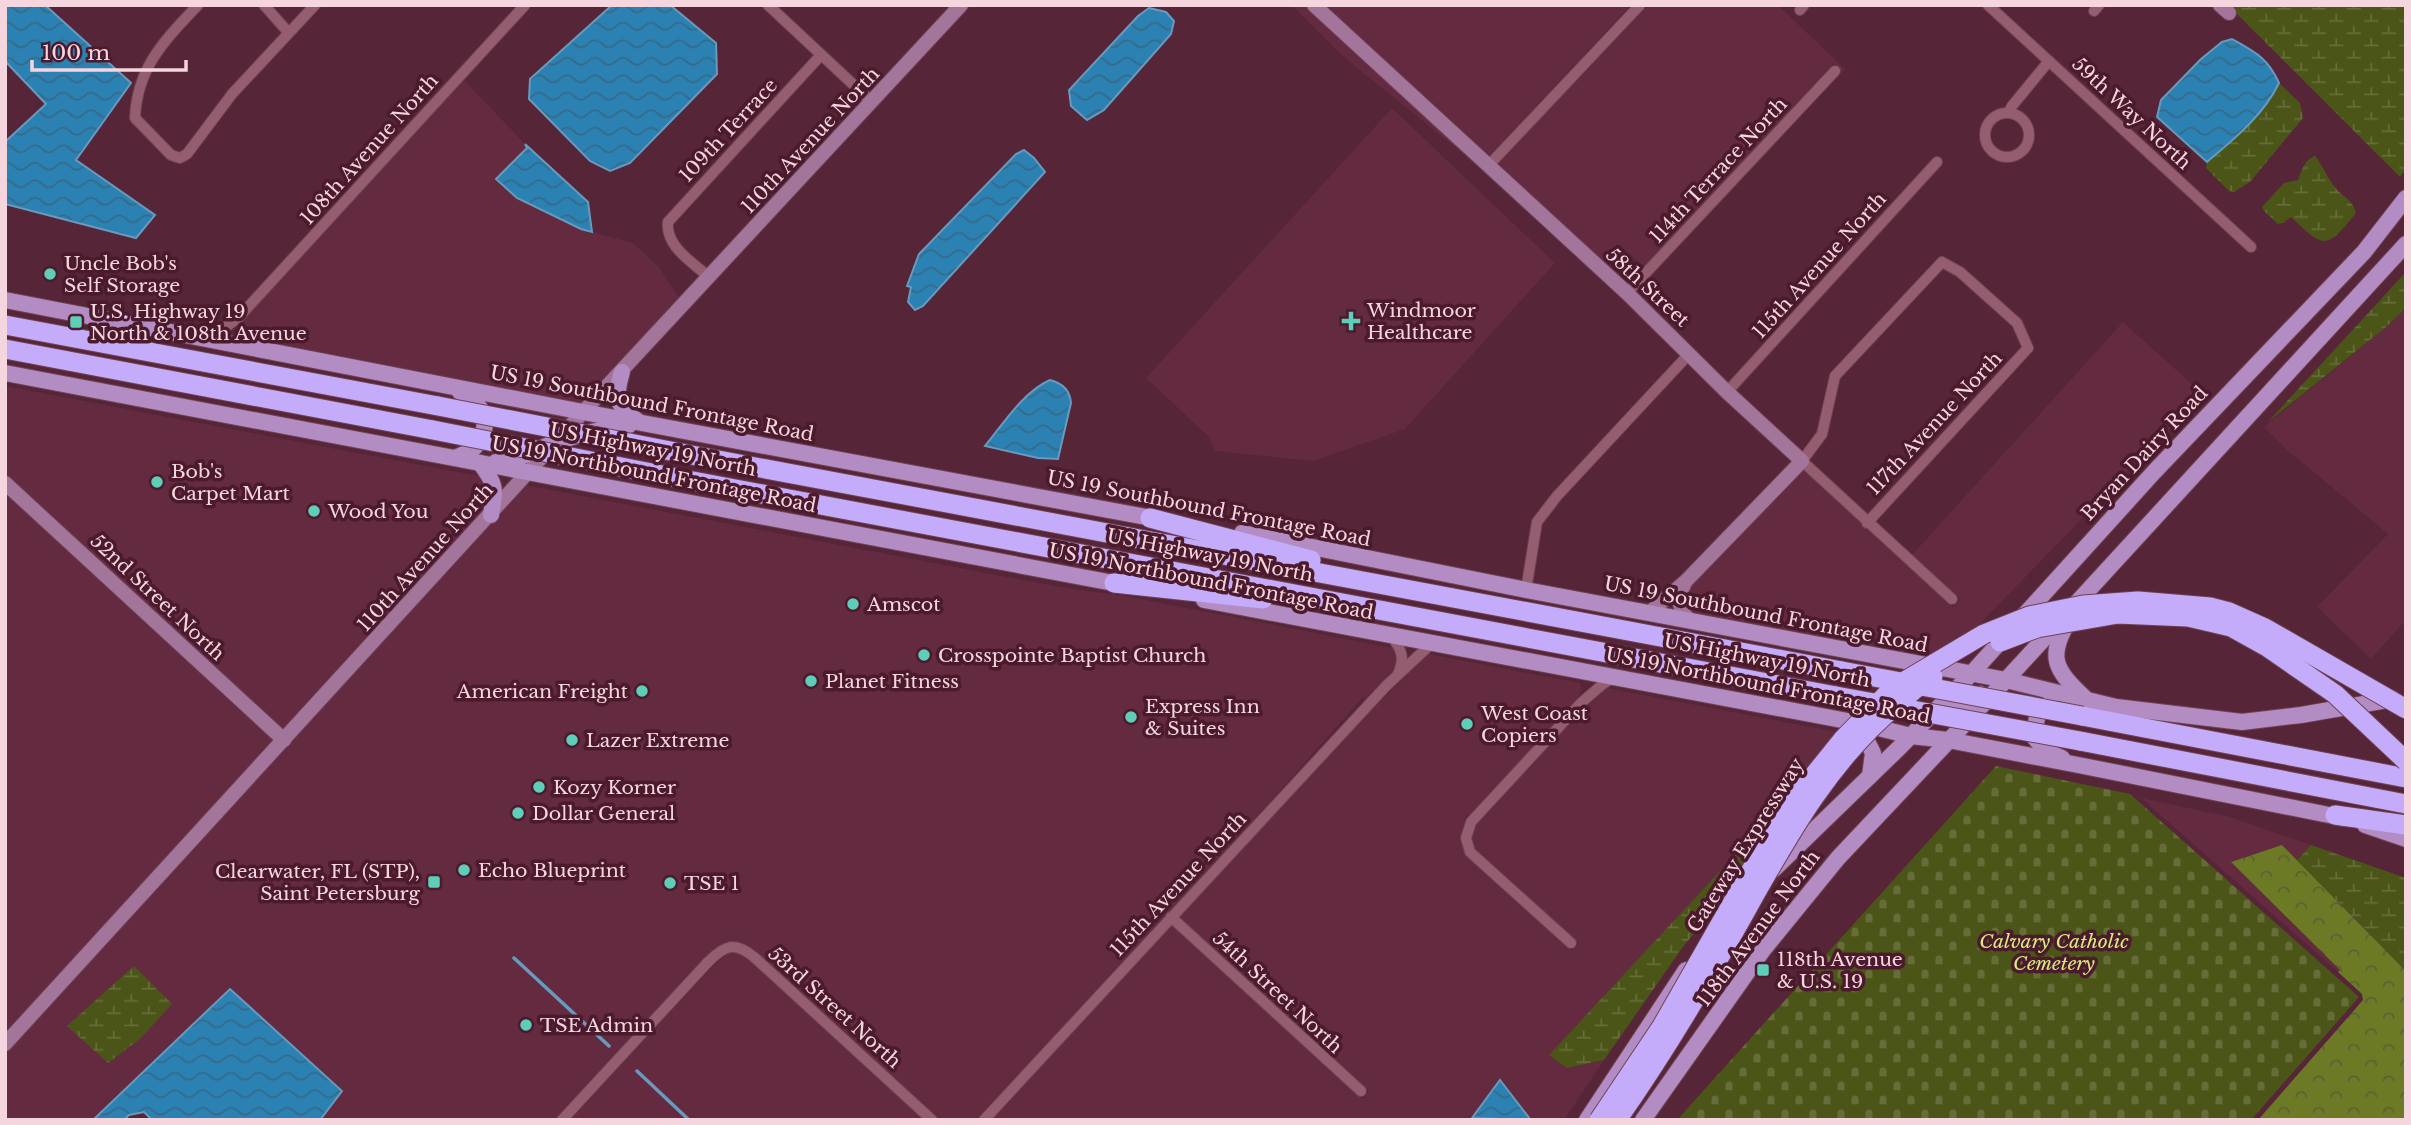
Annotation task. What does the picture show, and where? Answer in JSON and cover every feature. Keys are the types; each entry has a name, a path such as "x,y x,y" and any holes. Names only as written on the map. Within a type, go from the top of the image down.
{"highway":[{"name":"US Highway 19 North","path":"5,324 1842,671 2085,708 2406,778"},
{"name":"US Highway 19 North","path":"5,349 2406,804"},
{"path":"1150,518 1429,594"},
{"path":"1114,583 1236,597 1366,607"},
{"name":"Gateway Expressway","path":"1599,1120 1662,1026 1754,865 1801,791 1843,739 1893,688 1984,634 2029,616 2083,606 2138,601 2210,607 2229,612 2265,628 2406,709"},
{"name":"Gateway Expressway","path":"1617,1120 1646,1079 1800,818 1833,771 1878,720 1927,680 1982,649 2037,628 2118,614 2188,617 2220,624 2249,635 2335,694 2406,761"},
{"path":"2335,815 2406,825"}],"main road":[{"name":"Bryan Dairy Road","path":"1970,674 2154,472 2364,252 2406,198"},
{"path":"1910,736 2006,680 2406,244"},
{"name":"US 19 Southbound Frontage Road","path":"5,300 249,349 1150,518 1194,524 1526,590 2006,680 2042,688 2085,708 2116,707 2242,722 2406,698"},
{"path":"622,372 617,390 619,404 626,413 642,423"},
{"name":"US 19 Northbound Frontage Road","path":"5,373 1858,723 1910,736 1948,740 2073,764 2335,815 2406,839"},
{"path":"445,385 470,397 480,405 483,413 483,432 474,449 455,457"},
{"path":"509,398 527,412 590,476 607,487"},
{"path":"480,463 516,460 583,433 642,423"},
{"path":"663,498 644,484 636,474 633,461 650,434 664,426"},
{"path":"480,463 493,480 495,490 491,514"},
{"path":"2085,708 2059,669 2055,651 2062,631 2089,589"},
{"path":"1837,719 1850,717 1861,710 1875,694 1874,667 1861,654"},
{"path":"1919,664 1936,681 1955,712 2004,752"},
{"path":"1948,740 1955,712 1970,674"},
{"path":"1888,731 2005,696 2042,688"},
{"path":"2073,764 2046,751 2034,737 2037,717 2048,705 2116,707"},
{"path":"1858,723 1873,753 1870,776"},
{"name":"118th Avenue North","path":"1587,1120 1670,991 1707,943 1782,861 1910,736"},
{"name":"118th Avenue North","path":"1643,1120 1801,901 1948,740"}],"street":[{"path":"198,5 154,54 144,73 135,105 135,118 171,155 180,158 187,154 232,94 315,5"},
{"path":"264,5 288,32"},
{"name":"108th Avenue North","path":"208,341 239,317 524,5"},
{"path":"768,5 872,102"},
{"name":"110th Avenue North","path":"5,1044 583,412 961,5"},
{"name":"58th Street","path":"1314,5 1627,293 1727,392 1952,599"},
{"path":"1489,165 1640,5"},
{"name":"59th Way North","path":"1988,5 2251,247"},
{"name":"109th Terrace","path":"709,277 671,241 667,232 668,222 821,55"},
{"path":"2010,112 2049,61"},
{"name":"114th Terrace North","path":"1627,293 1835,71"},
{"path":"2010,112 2025,120 2030,137 2022,152 2005,157 1990,149 1985,133 1987,124 1993,117 2010,112"},
{"name":"115th Avenue North","path":"1727,392 1937,162"},
{"name":"117th Avenue North","path":"1802,461 1822,434 1835,376 1942,262 1960,272 2017,323 2028,348 1867,523"},
{"path":"239,317 236,330 249,349"},
{"path":"1526,590 1537,522 1557,496 1690,353"},
{"path":"1649,612 1686,581 1802,461"},
{"name":"52nd Street North","path":"5,483 284,740"},
{"path":"1686,581 1679,594 1679,603 1690,621"},
{"path":"1392,637 1401,648 1403,656 1398,674"},
{"name":"115th Avenue North","path":"984,1120 1398,674 1431,644"},
{"path":"1577,670 1585,680 1587,691 1582,702"},
{"path":"1571,943 1470,852 1466,838 1471,822 1582,702 1614,677"},
{"name":"54th Street North","path":"1171,917 1362,1091"},
{"name":"53rd Street North","path":"562,1120 708,962 727,947 742,947 932,1120"}],"shaded area":[{"path":"1291,5 1306,5 1506,188 1346,59"},
{"path":"1322,5 1631,5 1488,157"},
{"path":"1648,5 1778,5 1845,69 1841,73 1834,63 1644,267 1625,250 1603,264 1497,165"},
{"path":"464,80 528,147 496,179 517,198 581,229 633,243 658,266 680,299 581,406 251,343 242,331 244,320"},
{"name":"Windmoor Healthcare","path":"1392,108 1555,263 1405,429 1313,461 1215,451 1209,437 1146,378"},
{"path":"2406,308 2406,620 2371,659 2317,607 2388,534 2287,450 2264,427"},
{"path":"2123,322 2203,394 1976,628 1931,661 1692,615 1688,611 1685,596 1691,585 1802,469 1953,607 1960,599 1911,556"},
{"path":"5,386 484,477 488,482 485,512 283,732 5,476"},
{"path":"525,485 1393,648 1398,657 1392,671 1365,699 1363,697 1269,803 976,1120 940,1120 757,952 745,943 726,942 712,950 700,962 554,1120 320,1120 342,1091 230,989 93,1120 5,1120 5,1052"},
{"path":"5,490 276,740 5,1035"},
{"path":"1429,654 1580,683 1581,690 1577,699 1469,816 1466,815 1461,836 1467,856 1572,951 1579,943 1475,849 1472,838 1476,825 1584,709 1607,688 1837,732 1825,758 1550,1055 1567,1068 1604,1060 1564,1120 1529,1120 1500,1081 1473,1120 992,1120 1172,925 1363,1099 1369,1091 1179,917 1380,701"},
{"path":"2141,798 2230,817 2311,845 2297,860 2282,845 2231,862 2340,970 2338,972"},
{"path":"729,953 741,953 751,961 925,1120 570,1120 713,966"}],"green space":[{"path":"2228,5 2406,5 2406,169 2400,177"},
{"path":"2279,83 2300,103 2303,118 2250,182 2234,192 2229,191 2206,168 2207,162 2256,116"},
{"path":"2315,156 2356,213 2332,239 2325,241 2311,235 2291,217 2278,224 2262,207 2284,183 2298,180 2306,163"},
{"path":"2406,272 2406,308 2267,423"},
{"path":"1825,758 1763,856 1685,944 1604,1060 1567,1068 1549,1055"},
{"name":"Calvary Catholic Cemetery","path":"1996,766 2130,794 2359,997 2251,1120 1677,1120"},
{"path":"2282,845 2406,971 2406,1120 2258,1120 2363,1000 2362,994 2338,972 2340,970 2231,862"},
{"path":"2311,845 2406,878 2406,971 2297,860"},
{"path":"134,966 172,1004 140,1039 108,1063 67,1026"}],"water":[{"path":"5,5 45,5 131,83 76,160 155,215 136,238 5,204 5,142 46,104 5,61"},
{"path":"612,5 670,5 716,43 717,74 630,163 610,171 590,161 529,99 530,79"},
{"path":"1149,8 1166,12 1174,21 1171,34 1104,110 1087,120 1071,106 1069,90 1138,16"},
{"path":"2232,39 2260,56 2279,83 2256,116 2207,162 2157,117 2161,100 2201,59 2222,42"},
{"path":"525,144 588,202 592,232 517,198 496,179 527,148"},
{"path":"1024,150 1045,172 923,306 915,310 908,302 911,287 907,286 919,254 1016,154"},
{"path":"1050,380 1065,388 1071,403 1058,459 1038,458 985,446 1022,400"},
{"path":"230,989 342,1091 320,1120 152,1120 144,1112 129,1115 124,1120 93,1120"},
{"path":"1500,1080 1530,1119 1529,1120 1472,1118"}],"waterway":[{"path":"514,958 609,1046"},
{"path":"637,1071 689,1120"}],"place":[{"name":"Uncle Bob's Self Storage","path":"50,274"},
{"name":"Windmoor Healthcare","path":"1351,321"},
{"name":"U.S. Highway 19 North & 108th Avenue","path":"76,322"},
{"name":"Bob's Carpet Mart","path":"157,482"},
{"name":"Wood You","path":"314,511"},
{"name":"Amscot","path":"853,604"},
{"name":"Crosspointe Baptist Church","path":"924,655"},
{"name":"Planet Fitness","path":"811,681"},
{"name":"American Freight","path":"642,691"},
{"name":"Express Inn & Suites","path":"1131,717"},
{"name":"West Coast Copiers","path":"1467,724"},
{"name":"Lazer Extreme","path":"572,740"},
{"name":"Kozy Korner","path":"539,787"},
{"name":"Dollar General","path":"518,813"},
{"name":"Echo Blueprint","path":"464,870"},
{"name":"Clearwater, FL (STP), Saint Petersburg","path":"434,882"},
{"name":"TSE 1","path":"670,883"},
{"name":"118th Avenue & U.S. 19","path":"1763,970"},
{"name":"TSE Admin","path":"526,1025"}]}
